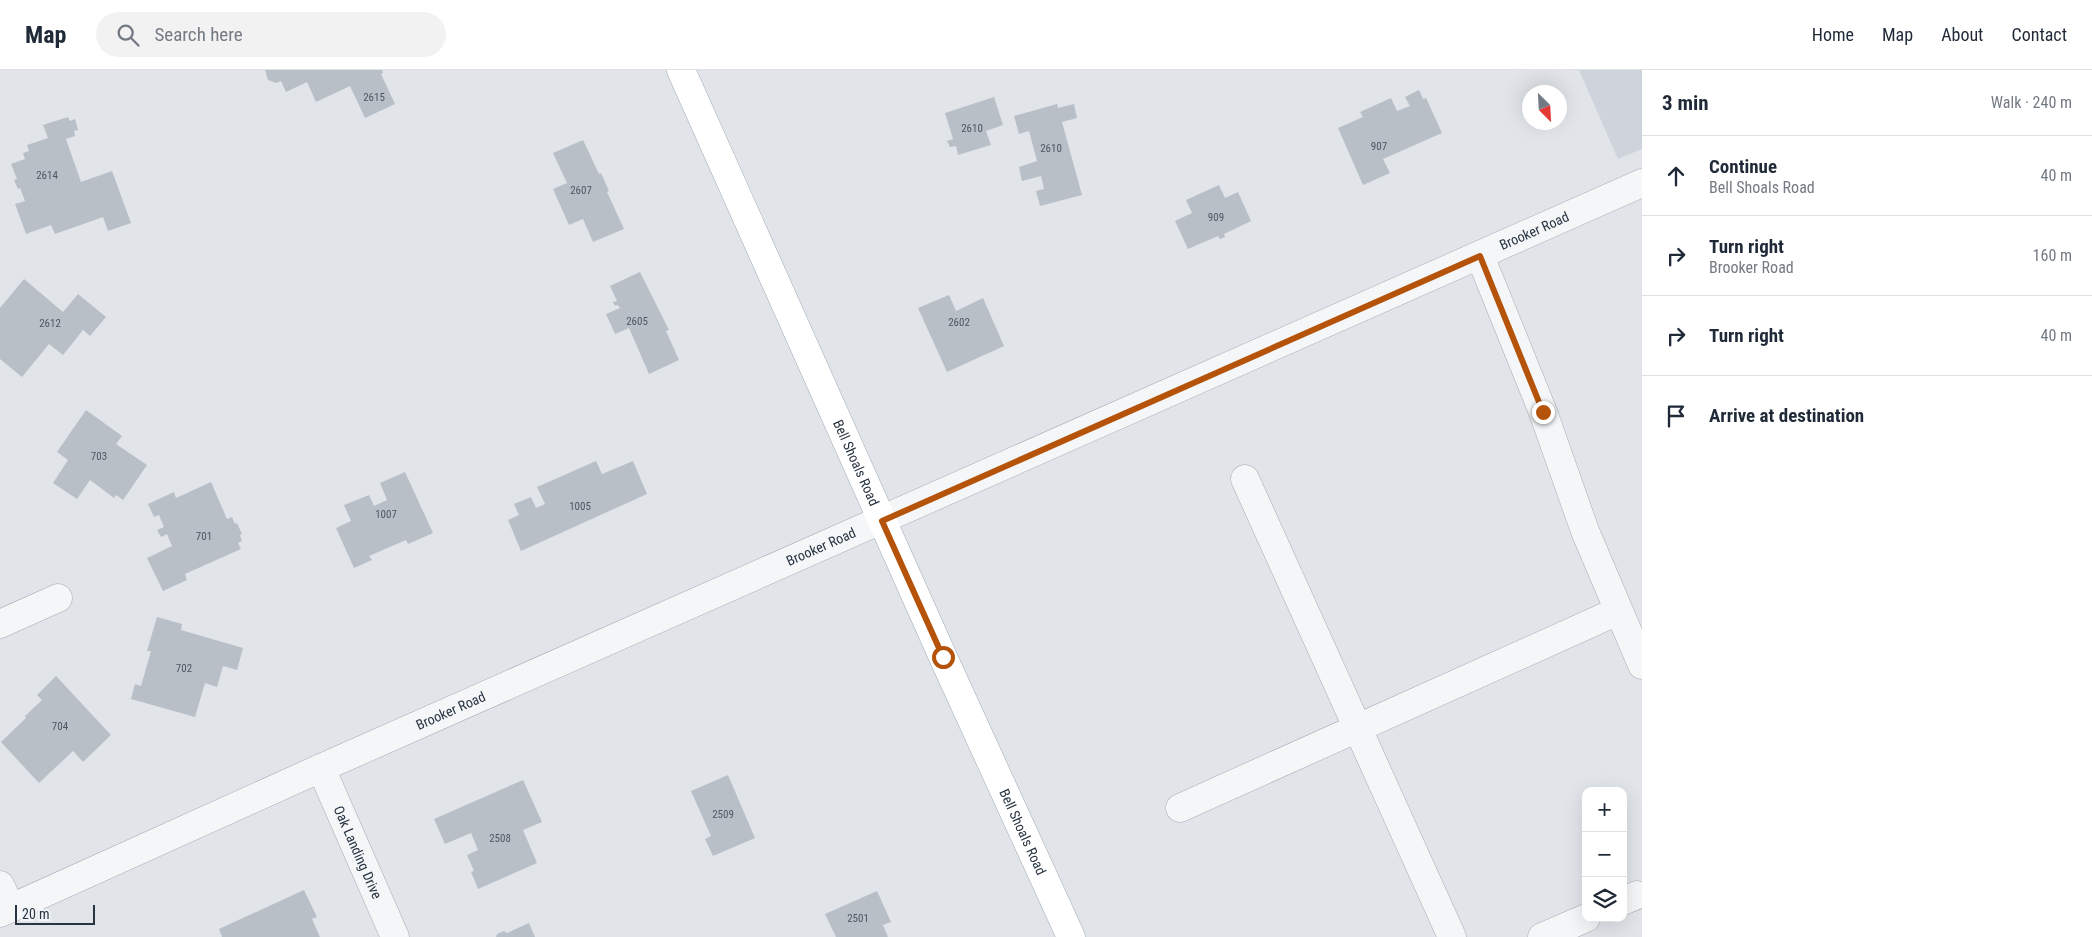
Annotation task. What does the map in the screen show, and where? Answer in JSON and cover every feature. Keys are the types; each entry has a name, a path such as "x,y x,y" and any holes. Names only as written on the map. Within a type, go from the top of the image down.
{"main road":[{"name":"Bell Shoals Road","path":"681,70 882,521 1071,937"}],"street":[{"name":"Brooker Road","path":"4,902 321,768 1642,183"},
{"path":"1480,256 1543,412 1585,530 1642,665"},
{"path":"1245,478 1452,937"},
{"path":"0,624 58,598"},
{"path":"1180,808 1618,611"},
{"name":"Oak Landing Drive","path":"321,768 395,937"},
{"path":"1542,937 1582,920"}],"shaded area":[{"path":"1579,70 1642,70 1642,149 1618,159"}],"building":[{"path":"265,70 382,70 383,73 381,74 395,104 365,118 350,86 316,102 307,82 286,92 281,81 276,83 268,80"},
{"path":"1419,90 1423,99 1426,98 1442,133 1383,159 1390,173 1363,185 1338,128 1363,117 1360,112 1391,98 1397,111 1410,106 1405,97"},
{"path":"994,97 1003,125 986,131 991,145 958,155 956,146 950,147 947,141 953,139 945,113"},
{"path":"1057,104 1058,108 1074,104 1077,118 1062,122 1082,195 1040,206 1036,191 1044,189 1041,176 1022,181 1019,167 1037,161 1029,131 1019,134 1014,116"},
{"path":"68,117 70,121 75,119 78,130 74,131 75,136 66,139 81,182 112,171 131,223 108,231 103,217 55,234 51,225 26,234 15,204 25,201 20,188 18,189 14,180 17,179 11,164 25,159 23,153 29,151 27,145 48,138 43,125"},
{"path":"583,140 599,174 601,173 609,191 607,192 624,229 593,242 583,219 569,225 553,189 567,183 553,153"},
{"path":"1219,185 1225,198 1238,192 1251,221 1224,234 1225,237 1220,239 1218,236 1188,249 1175,221 1192,213 1186,200"},
{"path":"640,272 669,330 666,331 679,360 649,374 629,328 615,334 606,314 620,308 618,305 615,306 613,302 617,301 610,286"},
{"path":"24,279 63,312 78,294 106,317 90,336 83,330 63,355 49,344 22,377 0,359 0,308"},
{"path":"949,295 956,311 983,298 1004,346 947,372 918,308"},
{"path":"86,410 122,436 116,444 147,465 123,500 116,495 114,498 90,480 77,499 53,483 68,460 57,452"},
{"path":"596,461 602,474 633,461 647,494 521,551 508,520 519,515 514,504 531,497 536,508 545,504 537,487"},
{"path":"405,472 433,533 408,544 406,540 369,556 372,560 354,568 336,528 351,521 344,505 369,495 374,506 387,500 380,483"},
{"path":"211,482 227,519 232,517 242,534 240,535 242,541 238,543 241,549 185,574 187,580 163,591 147,558 172,546 167,534 161,537 157,530 164,527 159,515 154,517 148,504 174,492 176,498"},
{"path":"157,617 182,624 181,630 243,648 237,670 223,666 217,687 205,683 195,717 131,699 135,684 141,686 151,651 147,651"},
{"path":"56,676 111,735 83,762 73,751 39,783 1,742 42,700 37,695"},
{"path":"728,775 755,838 713,856 705,839 711,836 691,791"},
{"path":"523,780 542,822 523,830 537,863 478,889 471,872 474,871 467,855 478,850 471,833 445,844 434,819"},
{"path":"304,890 317,917 312,919 320,937 222,937 219,929"},
{"path":"877,891 891,922 883,925 888,937 836,937 825,914"},
{"path":"529,923 535,937 496,937 497,934 504,931 507,933"}],"route":[{"path":"943,657 882,521 1480,256 1543,412"}]}
